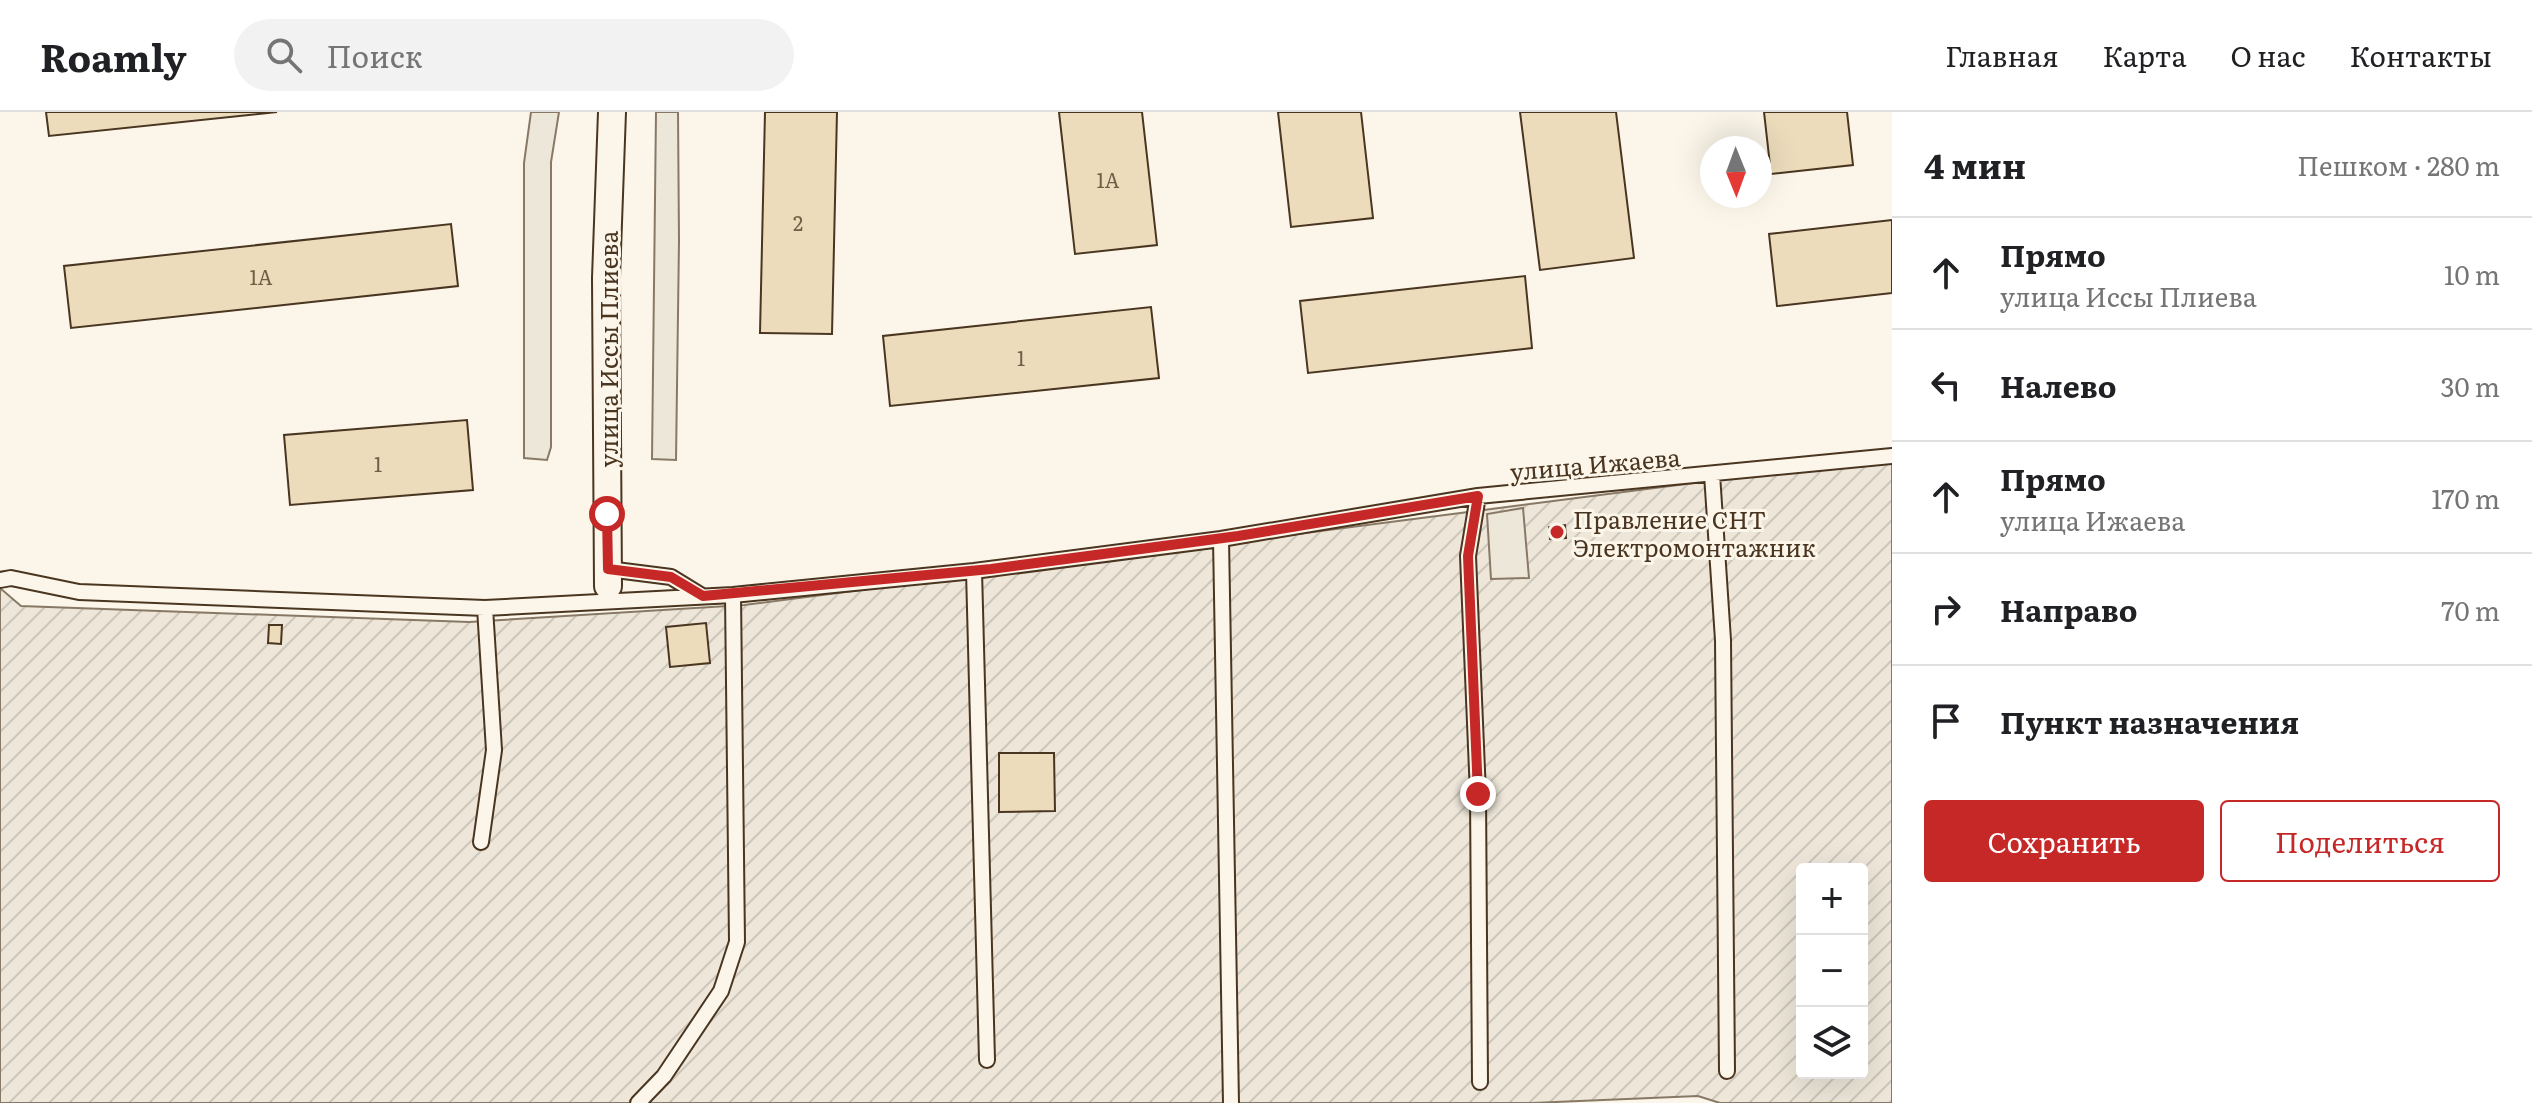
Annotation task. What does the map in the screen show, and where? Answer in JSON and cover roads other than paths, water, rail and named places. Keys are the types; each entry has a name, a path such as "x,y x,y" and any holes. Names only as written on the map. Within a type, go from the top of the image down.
{"street":[{"name":"улица Иссы Плиева","path":"608,577 606,278 612,112"}],"lane":[{"name":"улица Ижаева","path":"0,580 11,578 79,592 485,608 733,595 974,571 1221,539 1478,496 1892,456"},
{"path":"1712,474 1723,640 1727,1071"},
{"path":"1478,496 1468,556 1478,794 1480,1082"},
{"path":"1221,539 1231,1103"},
{"path":"974,571 987,1060"},
{"path":"608,577 671,577 703,596"},
{"path":"638,1103 664,1076 721,991 737,942 733,595"},
{"path":"481,842 494,750 485,608"}],"place":[{"name":"Правление СНТ Электромонтажник","path":"1557,532"}]}
